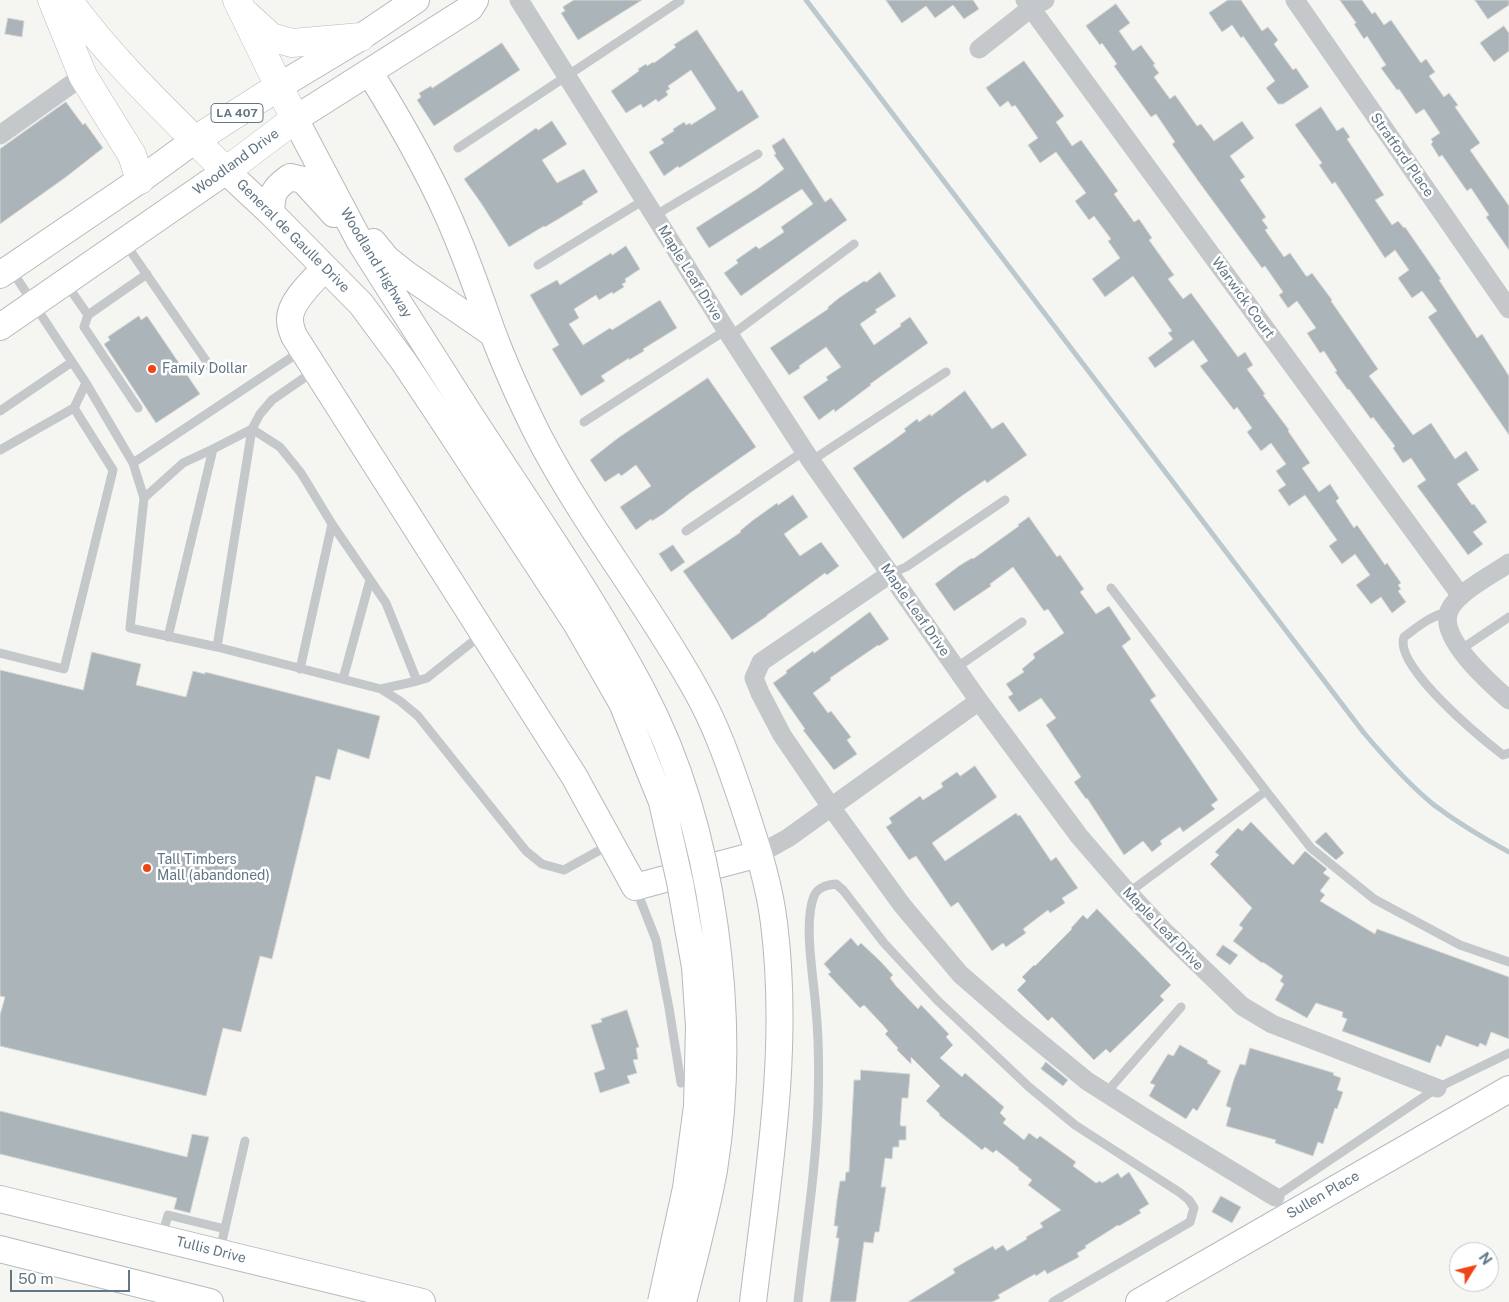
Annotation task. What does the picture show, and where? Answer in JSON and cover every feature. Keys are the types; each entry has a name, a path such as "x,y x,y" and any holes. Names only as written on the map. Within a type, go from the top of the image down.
{"main road":[{"path":"52,0 84,76 132,155 140,180"},
{"name":"General de Gaulle Drive","path":"68,0 83,21 126,71 226,171"},
{"path":"239,4 271,37 292,43 361,36"},
{"path":"239,4 295,119"},
{"name":"LA 407","path":"196,140 278,87"},
{"name":"Woodland Drive","path":"226,171 295,119"}],"street":[{"name":"LA 407","path":"278,87 416,0"},
{"name":"Woodland Drive","path":"295,119 470,8 475,0"},
{"name":"Maple Leaf Drive","path":"518,0 808,456 956,668 1079,836 1128,893 1242,1006 1272,1024 1437,1088"},
{"name":"Stratford Place","path":"1295,0 1509,309"},
{"path":"979,49 1034,3"},
{"name":"Warwick Court","path":"1034,3 1461,596"},
{"path":"370,72 431,178 456,235 493,334 521,400 559,473 668,642 698,693 726,752 759,854 774,922 780,1009 777,1090 753,1302"},
{"path":"0,135 84,76"},
{"name":"Woodland Highway","path":"295,119 360,242 596,610 644,694 672,755 690,808 703,861 714,928 723,1026 722,1097 714,1170 683,1302"},
{"path":"5,272 196,140"},
{"name":"Woodland Drive","path":"0,327 226,171"},
{"name":"General de Gaulle Drive","path":"226,171 271,213 361,304 404,362 576,622 622,703 662,802 680,882 695,967 699,1027 697,1106 687,1179 661,1302"},
{"path":"271,213 272,196 276,187 290,177 303,180 360,242"},
{"path":"336,196 387,259 493,334"},
{"path":"325,268 295,301 290,312 290,322 294,336 574,776 634,886 759,854 788,838 979,700"},
{"path":"1509,563 1461,596 1448,612 1448,632 1460,650 1490,683 1509,700"},
{"path":"890,574 762,662 754,678 782,735 902,905 960,974 1087,1081 1276,1197"},
{"name":"Sullen Place","path":"1139,1302 1509,1089"},
{"name":"Tullis Drive","path":"0,1200 161,1238 222,1241 373,1296 422,1302"},
{"path":"0,1249 210,1302"}],"lane":[{"path":"458,148 680,1"},
{"path":"654,216 758,154"},
{"path":"538,265 644,200"},
{"path":"124,240 211,368"},
{"path":"584,422 728,333 854,244"},
{"path":"5,272 34,305 86,383 133,463 144,498 130,628 217,647 381,688 418,716 454,764 526,851 542,864 564,870 612,844"},
{"path":"138,408 84,328 88,315 147,274"},
{"path":"65,282 88,315"},
{"path":"217,647 252,430 260,414 309,360"},
{"path":"133,463 309,360"},
{"path":"0,411 72,362"},
{"path":"686,531 946,372"},
{"path":"0,450 74,408 86,383"},
{"path":"0,653 64,669 113,470 74,408"},
{"path":"144,498 183,463 252,430"},
{"path":"252,430 280,447 301,473 332,524 386,603 417,681"},
{"path":"168,637 213,449"},
{"path":"890,574 906,567 1005,500"},
{"path":"300,669 332,524"},
{"path":"343,679 370,580"},
{"path":"1111,588 1266,792 1311,848 1374,899 1460,945 1509,962"},
{"path":"1448,612 1429,618 1404,637 1402,642 1405,652 1423,680 1457,716 1503,755 1509,753"},
{"path":"1460,650 1509,617"},
{"path":"956,668 1022,622"},
{"path":"381,688 427,678 484,633"},
{"path":"1128,893 1266,792"},
{"path":"798,1302 813,1171 818,1105 817,1012 810,935 810,910 814,894 825,885 836,884 884,943 937,1000 1029,1087 1075,1125 1179,1192 1189,1200 1194,1208 1190,1222 1053,1302"},
{"path":"634,886 656,940 668,999 681,1083"},
{"path":"1106,1093 1181,1007"},
{"path":"1276,1197 1437,1088 1509,1052"},
{"path":"222,1241 245,1141"}],"building":[{"path":"574,0 642,0 578,40 561,13 565,11 563,7"},
{"path":"886,0 973,0 979,9 964,19 953,5 935,18 926,6 902,23"},
{"path":"1228,0 1241,0 1262,31 1268,27 1278,40 1274,44 1293,70 1296,68 1309,87 1283,104 1278,104 1266,88 1275,81 1243,36 1241,38 1232,25 1222,32 1209,13"},
{"path":"1340,0 1362,0 1372,14 1375,12 1384,25 1391,20 1421,63 1426,59 1435,72 1429,76 1444,97 1449,93 1458,105 1455,107 1480,143 1470,150 1509,206 1509,250 1486,217 1489,215 1471,188 1467,191 1442,155 1439,157 1431,144 1433,142 1431,139 1440,133 1424,109 1416,114 1399,89 1397,90 1381,68 1386,65 1367,36 1364,39 1354,24 1356,23"},
{"path":"1475,0 1509,0 1509,5 1488,19"},
{"path":"1116,4 1130,23 1119,31 1133,51 1141,45 1155,64 1153,65 1159,73 1154,77 1170,99 1175,95 1197,126 1201,124 1214,141 1242,121 1254,138 1230,156 1245,177 1240,180 1266,217 1262,220 1268,228 1265,230 1284,257 1290,253 1306,276 1312,273 1332,300 1378,369 1369,376 1413,435 1431,423 1455,459 1466,451 1479,470 1457,484 1487,522 1473,532 1483,544 1468,555 1417,486 1426,480 1411,458 1403,463 1393,448 1395,446 1373,417 1371,419 1348,390 1335,372 1337,371 1324,351 1320,353 1307,333 1316,328 1297,301 1288,308 1279,295 1283,292 1265,266 1262,268 1172,144 1175,142 1156,114 1151,117 1114,66 1117,64 1102,43 1100,45 1086,26"},
{"path":"8,18 24,21 22,37 5,34"},
{"path":"1504,26 1509,33 1509,51 1494,62 1480,43"},
{"path":"697,30 738,92 742,90 759,117 664,176 649,152 664,143 661,139 674,131 673,129 684,122 686,125 690,123 691,125 716,109 715,107 691,70 668,86 670,89 666,91 668,95 658,102 656,99 643,108 641,104 626,113 611,91 639,71 638,69 646,64 647,66 654,63 676,47 674,45"},
{"path":"502,43 520,70 434,126 417,100 421,97 419,93 431,86 432,88"},
{"path":"1024,61 1064,116 1056,122 1072,146 1081,140 1118,191 1114,194 1134,222 1139,219 1152,238 1149,240 1174,275 1168,279 1183,299 1191,293 1238,357 1245,352 1253,365 1247,369 1310,463 1302,468 1319,492 1330,484 1339,498 1336,501 1354,528 1357,525 1385,565 1387,563 1401,583 1398,585 1401,589 1398,591 1406,602 1392,613 1381,597 1371,604 1356,585 1370,575 1355,554 1342,564 1329,546 1337,540 1305,495 1289,506 1278,490 1286,485 1276,471 1286,464 1271,443 1261,451 1247,432 1252,428 1237,407 1234,410 1200,366 1208,361 1193,340 1155,368 1148,358 1173,339 1168,333 1172,331 1133,276 1105,297 1092,279 1120,258 1108,241 1111,239 1094,216 1089,220 1075,201 1086,193 1056,152 1040,163 1028,145 1038,138 1015,105 1012,107 1008,101 1000,107 986,88"},
{"path":"66,102 83,125 85,123 103,148 0,224 0,149"},
{"path":"1321,107 1337,131 1343,127 1350,137 1347,139 1384,195 1375,200 1392,225 1398,221 1405,227 1441,279 1439,280 1477,338 1482,334 1509,376 1509,435 1428,317 1437,311 1422,291 1412,298 1398,278 1409,270 1395,250 1385,258 1335,182 1332,184 1319,165 1322,163 1295,125"},
{"path":"552,121 567,144 542,160 557,183 584,169 598,192 582,202 583,204 509,247 464,179 536,128 538,130"},
{"path":"784,138 825,202 831,198 847,220 741,296 724,273 738,263 736,260 756,246 759,249 784,232 781,227 813,204 802,189 709,248 696,228 757,189 784,169 774,155 776,154 772,146"},
{"path":"626,246 640,269 625,279 626,282 622,284 624,287 613,294 612,292 599,300 596,295 574,309 579,318 569,324 583,345 610,328 612,330 660,300 677,328 643,349 644,351 601,376 605,381 581,396 552,349 559,345 530,295 557,280 560,285 611,253 612,255"},
{"path":"880,272 896,296 875,310 877,312 860,324 874,345 901,326 900,324 910,317 928,343 870,384 835,412 834,409 819,420 803,397 828,380 826,377 841,367 826,347 789,375 770,348 828,309 839,298"},
{"name":"Family Dollar","path":"139,316 141,320 147,316 200,394 156,423 104,344 110,340 108,337"},
{"path":"708,378 756,447 663,514 652,521 651,519 636,530 620,507 651,486 636,465 621,476 619,473 605,482 590,460 618,438"},
{"path":"965,391 992,429 1003,422 1027,455 987,483 985,480 903,539 853,468 906,431 904,429 917,419 919,422 930,414 931,416"},
{"path":"793,495 808,517 784,534 800,556 821,542 839,566 827,575 825,573 732,640 683,571 741,532 752,521 777,503 778,505"},
{"path":"1029,517 1057,557 1060,555 1084,589 1080,592 1096,614 1109,606 1131,639 1122,646 1156,696 1150,700 1218,800 1211,805 1215,809 1183,832 1180,827 1160,841 1162,844 1152,852 1143,841 1124,855 1087,798 1074,782 1081,777 1046,725 1056,718 1041,698 1019,712 1008,697 1013,694 1006,684 1024,672 1022,669 1035,658 1033,654 1064,633 1048,609 1044,611 1013,567 990,584 991,586 954,611 935,584 959,566 973,559"},
{"path":"673,545 685,562 671,572 659,554"},
{"path":"870,612 889,639 830,678 831,680 813,693 828,713 831,711 851,737 847,740 857,754 834,770 803,730 805,729 773,683 813,651 814,653"},
{"name":"Tall Timbers Mall (abandoned)","path":"92,652 141,664 136,685 186,697 193,671 205,674 205,672 380,716 369,759 338,749 330,780 316,776 272,959 260,956 241,1032 223,1028 206,1096 0,1046 0,1015 5,997 0,996 0,670 83,690"},
{"path":"975,766 997,797 932,843 945,861 1016,813 1018,816 1020,815 1051,861 1056,857 1078,888 1062,898 1065,903 1050,913 1048,910 1023,929 1026,933 1006,947 1003,943 992,951 958,902 951,907 916,856 909,860 886,827 892,823 889,818 920,796 923,800 943,787 941,783 957,772 960,776"},
{"path":"1251,822 1293,865 1305,851 1327,869 1323,873 1330,878 1320,891 1325,895 1320,901 1375,934 1377,929 1509,977 1509,1039 1491,1032 1486,1046 1480,1043 1478,1047 1446,1035 1441,1047 1437,1045 1430,1063 1342,1031 1347,1019 1342,1017 1343,1012 1316,1003 1307,1018 1275,1000 1284,984 1280,981 1283,976 1233,941 1243,928 1239,925 1252,908 1210,864 1219,855 1215,852 1238,828 1242,831"},
{"path":"1326,832 1344,853 1336,860 1315,842"},
{"path":"1097,909 1171,985 1160,996 1164,1000 1138,1026 1110,1053 1106,1049 1094,1060 1052,1017 1048,1021 1017,990 1026,981 1022,977 1072,929 1083,915 1087,919"},
{"path":"851,938 858,946 861,943 880,961 893,975 890,978 896,986 918,1009 921,1005 949,1034 946,1037 953,1045 940,1058 962,1077 965,1073 1004,1107 1000,1113 1006,1119 1003,1123 1024,1140 1029,1133 1037,1139 1040,1136 1076,1162 1073,1166 1096,1183 1100,1181 1102,1183 1118,1173 1121,1178 1129,1172 1149,1204 1139,1210 1141,1213 1085,1246 1086,1248 1077,1253 1079,1257 1047,1274 1045,1270 1036,1276 1035,1274 998,1295 1000,1298 992,1302 908,1302 955,1273 953,1269 993,1246 995,1250 1003,1245 1007,1251 1027,1239 1026,1237 1043,1227 1040,1223 1061,1210 1028,1185 1032,1180 1019,1168 996,1150 993,1153 985,1147 982,1150 939,1115 926,1101 940,1086 911,1057 911,1064 897,1050 898,1048 885,1034 888,1031 882,1024 864,1005 860,1008 828,974 831,972 824,964"},
{"path":"1223,945 1238,955 1230,965 1216,955"},
{"path":"627,1010 639,1047 636,1048 638,1059 633,1060 637,1073 627,1076 630,1083 600,1093 594,1073 605,1069 591,1025 602,1022 601,1019"},
{"path":"1180,1045 1221,1071 1197,1111 1193,1108 1186,1119 1149,1096 1155,1085 1150,1083 1168,1054 1173,1056"},
{"path":"1250,1048 1334,1073 1333,1075 1341,1078 1337,1090 1343,1092 1337,1109 1335,1108 1323,1144 1318,1142 1313,1156 1275,1143 1276,1140 1226,1126 1231,1108 1226,1106 1234,1079 1240,1064 1245,1065"},
{"path":"1046,1062 1068,1080 1063,1086 1041,1069"},
{"path":"861,1070 910,1074 908,1098 902,1098 900,1124 901,1126 906,1126 906,1140 899,1140 899,1147 893,1147 892,1159 885,1158 881,1187 886,1187 879,1232 875,1232 873,1243 864,1242 856,1301 830,1302 839,1238 836,1238 838,1226 834,1226 837,1200 840,1181 845,1181 846,1172 849,1172 854,1080 860,1080"},
{"path":"0,1111 187,1157 192,1134 209,1137 190,1213 174,1209 177,1198 0,1154"},
{"path":"1221,1196 1241,1207 1232,1223 1212,1212"}],"waterway":[{"path":"806,0 1364,733 1415,789 1434,805 1471,830 1509,852"}],"place":[{"name":"Family Dollar","path":"152,369"},
{"name":"Tall Timbers Mall (abandoned)","path":"147,868"}]}
